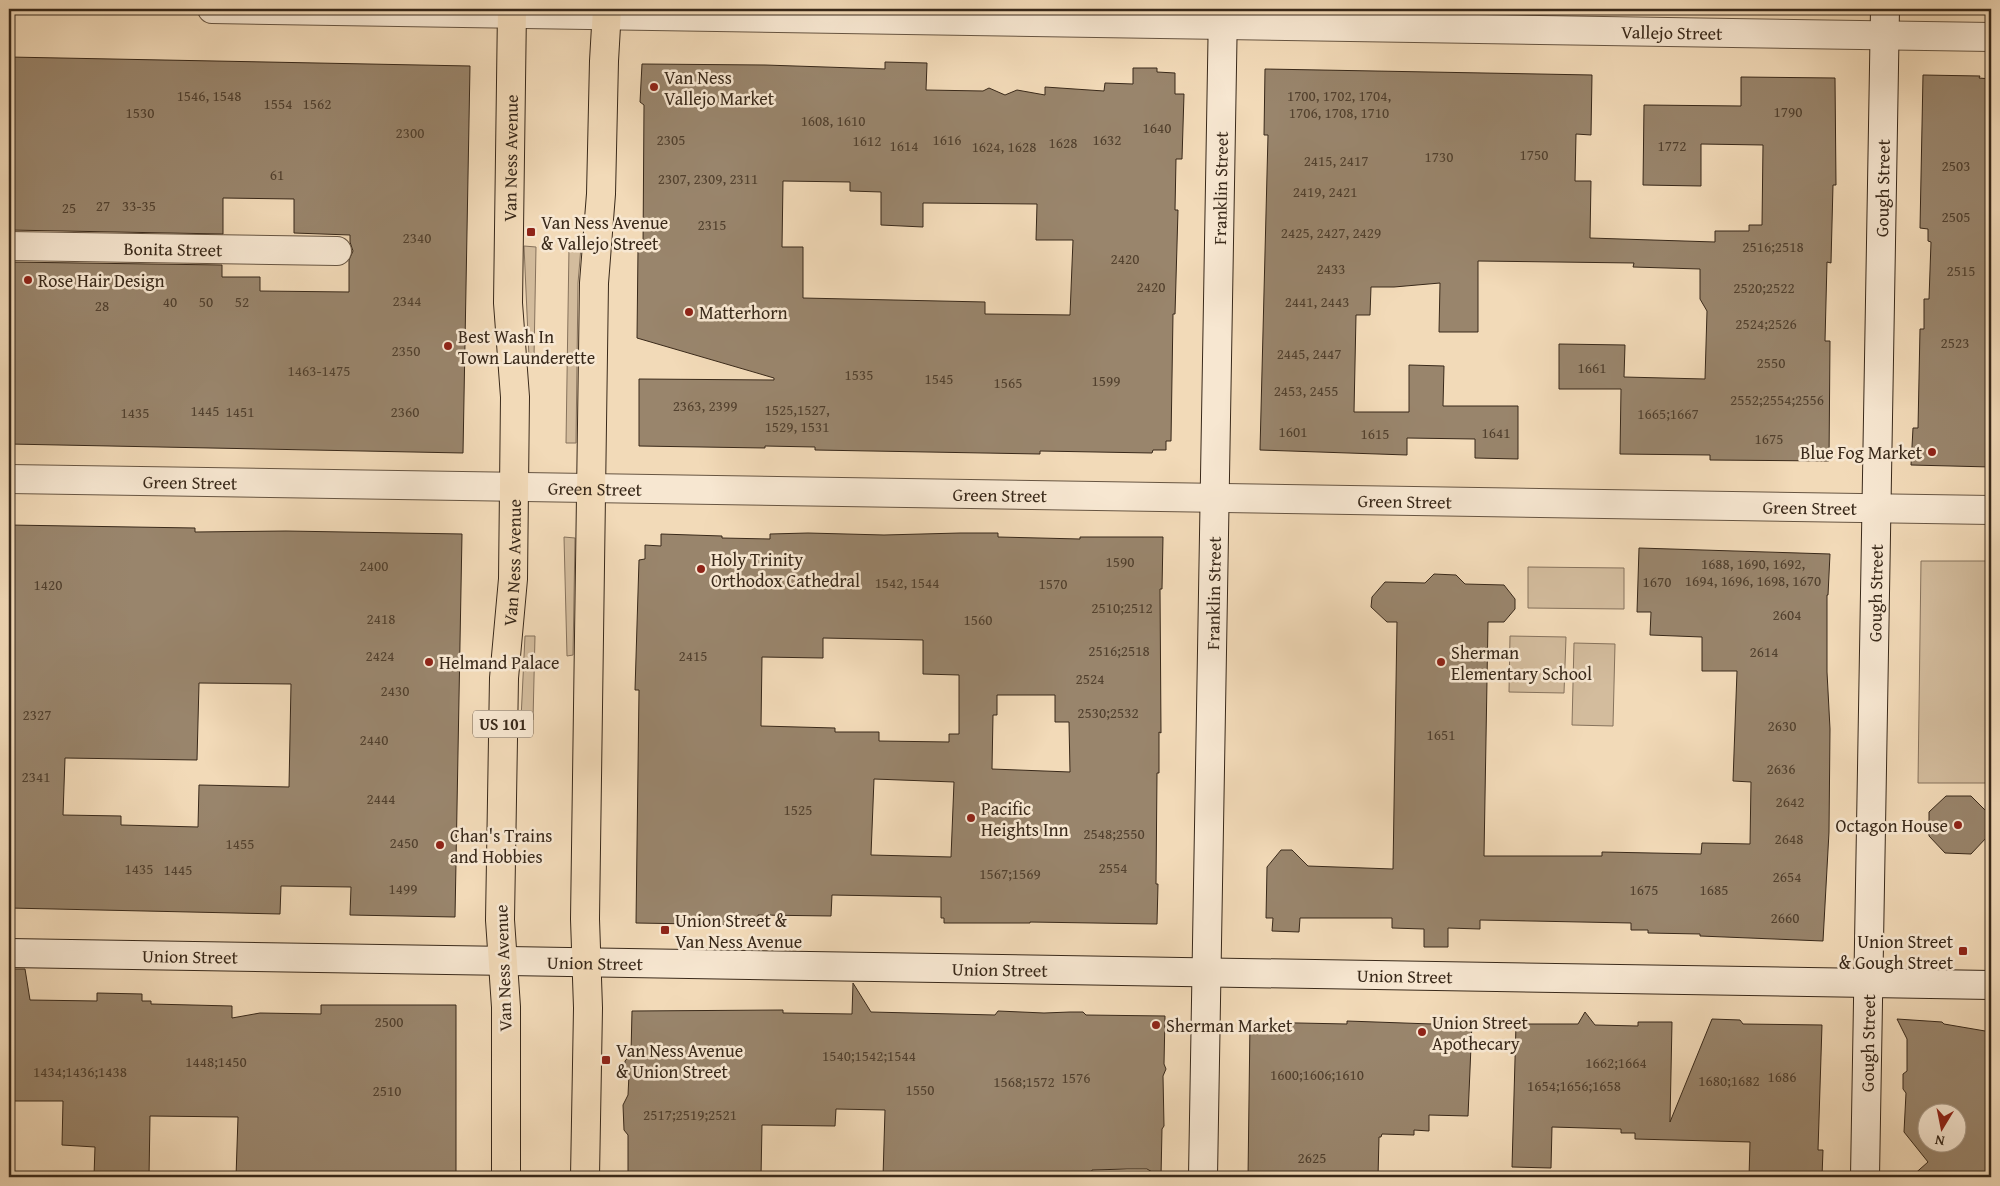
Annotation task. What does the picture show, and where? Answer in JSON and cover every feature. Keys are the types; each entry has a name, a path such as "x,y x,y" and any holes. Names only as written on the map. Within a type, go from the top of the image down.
{"highway":[{"name":"Van Ness Avenue","path":"506,1177 506,1007 500,911 504,678 513,579 515,397 508,303 512,11"},
{"path":"585,1177 588,1008 585,919 594,283 601,194 607,11"}],"street":[{"name":"Vallejo Street","path":"212,9 1884,21 1991,37"},
{"name":"Franklin Street","path":"1203,1177 1222,16"},
{"name":"Gough Street","path":"1865,1177 1884,21"},
{"name":"Bonita Street","path":"9,246 337,251"},
{"name":"Green Street","path":"9,479 1991,510"},
{"name":"Union Street","path":"9,953 1991,985"}],"shaded area":[{"path":"524,246 536,247 534,358 529,358"},
{"path":"569,247 581,247 578,283 576,443 566,443"},
{"path":"564,537 575,538 573,655 567,656"},
{"path":"1921,561 1991,561 1991,783 1918,783"},
{"path":"1528,567 1624,568 1624,609 1528,608"},
{"path":"525,636 535,636 533,720 521,719"},
{"path":"1510,636 1566,637 1564,693 1509,692"},
{"path":"1574,643 1615,644 1613,726 1572,725"}],"building":[{"path":"9,57 470,66 463,453 9,444 9,262 222,265 222,277 260,277 260,291 349,292 349,260 353,251 350,235 294,233 294,199 223,198 223,234 9,230"},
{"path":"885,62 927,63 926,90 983,91 989,88 1005,95 1017,90 1045,95 1045,87 1104,91 1105,83 1133,84 1133,68 1157,68 1157,72 1175,73 1175,94 1184,94 1182,159 1176,159 1175,210 1178,210 1175,314 1173,314 1171,441 1166,441 1166,450 1153,450 1152,453 1040,451 1040,454 815,450 815,447 765,446 765,448 639,446 639,379 774,380 774,378 637,338 638,250 643,249 644,105 640,102 642,64 765,65 885,69","holes":["783,181 850,182 850,191 881,192 881,225 923,227 923,203 1037,204 1036,240 1073,240 1070,315 985,314 985,302 803,298 803,247 782,247"]},
{"path":"1265,69 1592,75 1591,135 1576,134 1575,181 1591,181 1590,238 1715,242 1715,231 1749,231 1749,225 1762,225 1763,145 1701,144 1701,186 1643,185 1644,105 1741,106 1741,77 1835,78 1836,185 1833,185 1831,263 1827,262 1825,341 1830,341 1829,461 1710,460 1710,455 1620,454 1621,389 1559,389 1559,344 1625,345 1624,377 1705,379 1707,311 1700,299 1700,269 1633,267 1634,263 1478,261 1478,332 1439,332 1440,283 1371,287 1370,315 1356,315 1354,412 1409,412 1409,365 1444,366 1443,406 1518,406 1518,459 1475,458 1475,439 1407,438 1407,455 1260,450 1268,135 1264,135"},
{"path":"1923,75 1980,76 1979,78 1991,79 1991,467 1911,465 1913,428 1918,428 1920,329 1924,329 1924,299 1929,299 1931,242 1928,241 1928,229 1920,228"},
{"path":"9,525 195,528 195,532 286,531 462,534 455,917 350,915 351,887 281,886 280,914 9,908","holes":["199,683 291,684 289,787 199,785 198,827 121,825 121,816 63,815 65,758 197,760"]},
{"path":"998,533 998,537 1080,539 1080,537 1163,537 1162,589 1160,589 1161,733 1159,732 1159,773 1157,773 1157,924 944,923 944,918 941,918 941,897 832,895 831,916 758,915 758,925 636,923 639,690 635,690 639,560 645,559 645,545 661,546 661,534 770,539 770,534","holes":["823,638 923,640 923,674 959,675 959,734 949,734 949,742 879,741 879,732 835,732 835,728 761,726 762,657 823,658","997,695 1055,695 1055,722 1069,722 1070,772 992,769 993,715 997,715","874,779 954,782 951,857 871,855"]},
{"path":"1639,548 1830,554 1827,595 1827,672 1830,729 1829,832 1823,941 1648,933 1648,930 1631,930 1631,923 1480,920 1480,929 1448,928 1448,947 1424,947 1424,929 1392,928 1392,918 1300,918 1299,932 1272,931 1273,918 1266,918 1267,867 1281,850 1292,850 1308,866 1393,869 1397,622 1387,622 1371,607 1372,597 1385,582 1425,583 1434,574 1456,575 1465,584 1504,585 1515,599 1515,609 1504,622 1488,622 1484,856 1602,856 1602,852 1701,854 1702,843 1750,844 1751,782 1733,781 1737,671 1702,671 1702,637 1650,635 1651,612 1637,612"},
{"name":"Octagon House","path":"1946,796 1971,796 1988,813 1987,837 1971,854 1945,853 1929,836 1929,812"},
{"path":"9,969 25,969 30,1000 97,1001 97,993 142,994 142,1001 151,1001 151,1004 232,1006 232,1018 260,1013 321,1014 321,1005 456,1005 456,1177 236,1177 238,1117 150,1116 149,1177 94,1176 95,1147 62,1145 63,1101 9,1101"},
{"path":"853,983 871,1012 995,1015 998,1011 1083,1012 1086,1015 1165,1016 1164,1064 1166,1069 1163,1076 1164,1126 1162,1129 1161,1177 1147,1169 1127,1169 1092,1170 1091,1177 883,1177 885,1110 836,1109 835,1126 762,1125 761,1177 628,1177 628,1135 624,1130 623,1105 628,1095 629,1074 625,1071 625,1061 631,1054 632,1011 783,1010 783,1013 852,1014"},
{"path":"1585,1012 1595,1025 1638,1026 1638,1022 1672,1022 1670,1122 1712,1019 1740,1020 1743,1024 1822,1025 1818,1150 1823,1150 1822,1177 1749,1177 1750,1142 1635,1139 1635,1133 1621,1133 1621,1129 1552,1127 1551,1168 1512,1167 1516,1024 1578,1024"},
{"path":"1897,1019 1942,1022 1944,1024 1991,1032 1991,1177 1911,1177 1928,1162 1922,1154 1968,1154 1968,1104 1918,1104 1918,1150 1904,1132 1906,1093 1903,1089 1903,1074 1907,1071 1907,1039"},
{"path":"1347,1021 1432,1024 1433,1021 1472,1023 1468,1116 1429,1115 1429,1131 1414,1130 1414,1135 1382,1134 1379,1137 1378,1177 1248,1177 1250,1022 1347,1024"}],"place":[{"name":"Van Ness Vallejo Market","path":"654,87"},
{"name":"Van Ness Avenue & Vallejo Street","path":"531,232"},
{"name":"Rose Hair Design","path":"28,280"},
{"name":"Matterhorn","path":"689,312"},
{"name":"Best Wash In Town Launderette","path":"448,346"},
{"name":"Blue Fog Market","path":"1932,452"},
{"name":"Holy Trinity Orthodox Cathedral","path":"701,569"},
{"name":"Helmand Palace","path":"429,662"},
{"name":"Sherman Elementary School","path":"1441,662"},
{"name":"Pacific Heights Inn","path":"971,818"},
{"name":"Octagon House","path":"1958,825"},
{"name":"Chan's Trains and Hobbies","path":"440,845"},
{"name":"Union Street & Van Ness Avenue","path":"665,930"},
{"name":"Union Street & Gough Street","path":"1963,951"},
{"name":"Sherman Market","path":"1156,1025"},
{"name":"Union Street Apothecary","path":"1422,1032"},
{"name":"Van Ness Avenue & Union Street","path":"606,1060"}]}
